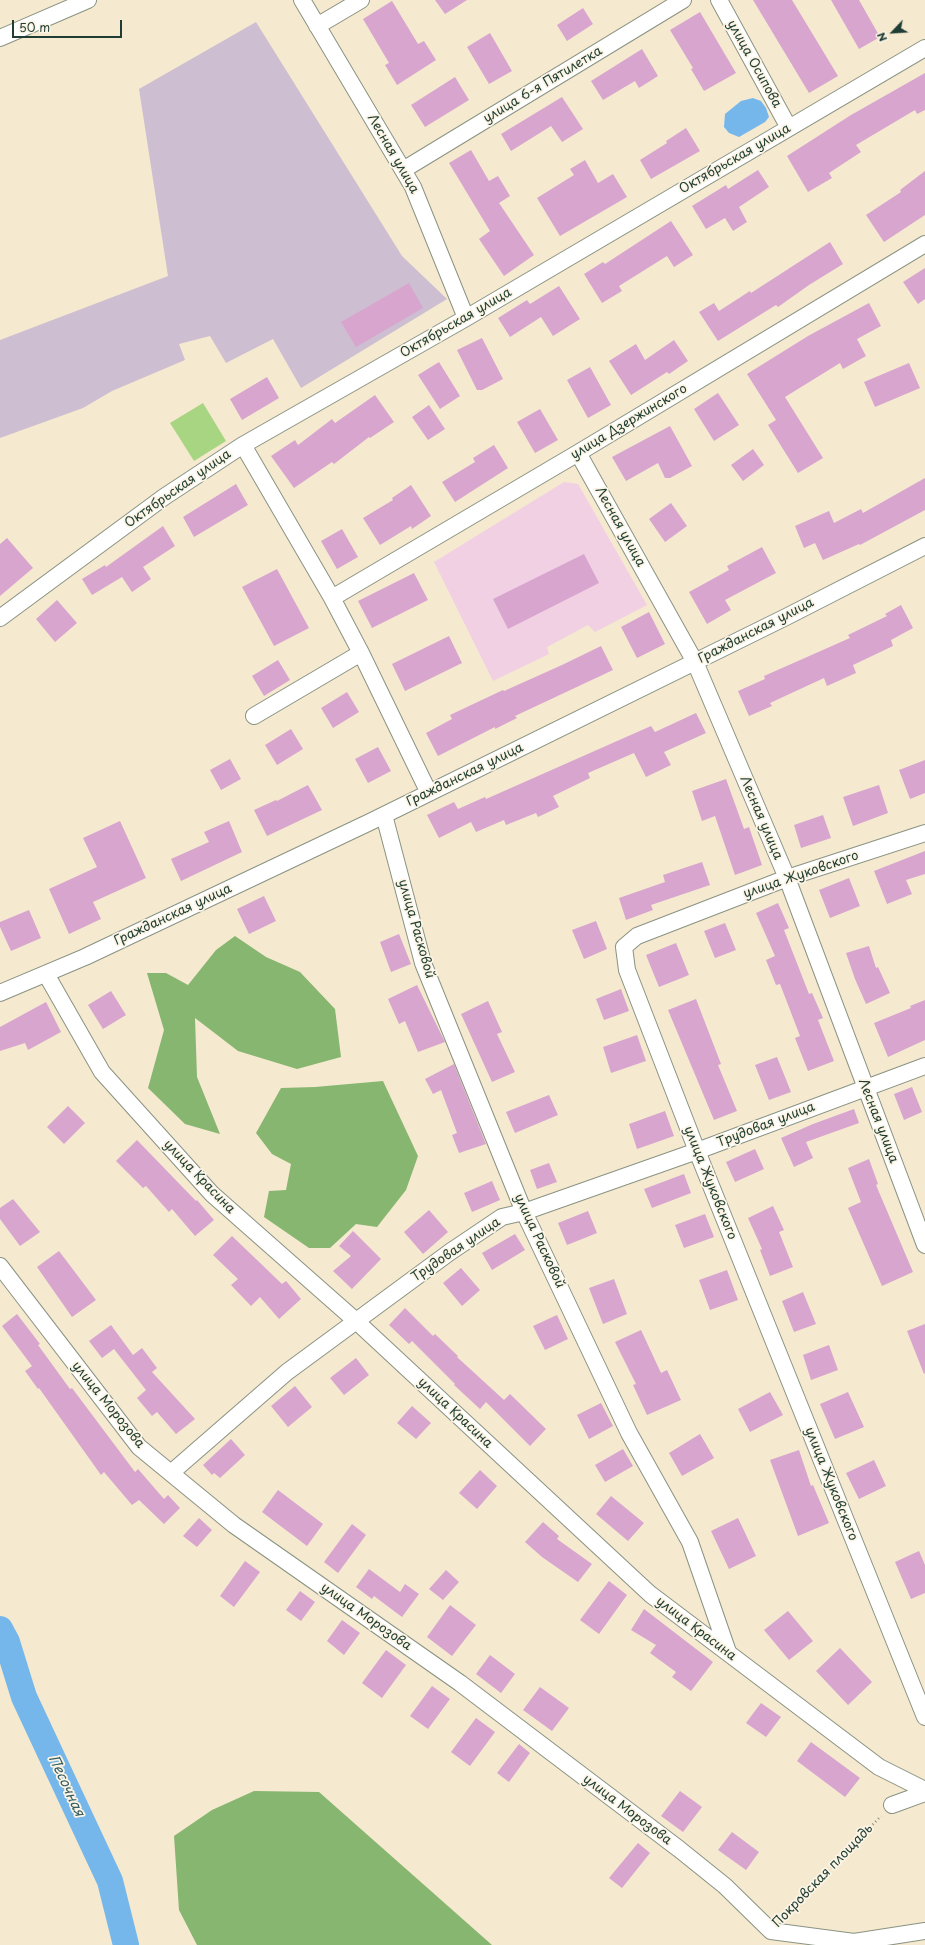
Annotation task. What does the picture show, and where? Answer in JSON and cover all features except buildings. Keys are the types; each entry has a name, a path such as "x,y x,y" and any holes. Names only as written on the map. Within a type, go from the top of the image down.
{"street":[{"path":"0,38 88,0"},
{"name":"Лесная улица","path":"302,0 413,187 466,318"},
{"path":"317,26 361,0"},
{"name":"улица 6-я Пятилетка","path":"403,170 683,0"},
{"name":"улица Осипова","path":"719,0 788,128"},
{"name":"Октябрьская улица","path":"0,618 164,497 243,445 466,318 925,48"},
{"name":"улица Дзержинского","path":"332,598 578,454 925,244"},
{"path":"243,445 332,598 361,653 428,793"},
{"name":"Лесная улица","path":"578,454 695,662 787,878 925,1245"},
{"name":"Гражданская улица","path":"0,993 46,974 384,815 695,662 925,546"},
{"path":"254,716 361,653"},
{"name":"улица Расковой","path":"384,815 423,963 524,1212 629,1433 690,1542 728,1652"},
{"name":"улица Жуковского","path":"925,833 787,878 637,936 624,947 627,970 697,1151 925,1717"},
{"name":"улица Красина","path":"46,974 102,1072 212,1194 356,1322 650,1594 879,1767 925,1792"},
{"name":"Трудовая улица","path":"172,1472 286,1372 450,1252 502,1217 524,1212 697,1151 865,1087 925,1066"},
{"name":"улица Морозова","path":"0,1266 139,1447 172,1472 234,1525 460,1683 679,1850 725,1886 771,1931"},
{"path":"892,1805 925,1792"},
{"name":"Покровская площадь","path":"771,1931 854,1942 925,1931"}],"path":[{"name":"Покровская площадь","path":"771,1931 892,1805"}],"shaded area":[{"path":"256,22 402,256 447,299 301,388 273,339 226,363 210,336 179,344 185,360 112,391 83,408 0,438 0,340 168,276 139,89"},
{"path":"564,482 578,484 647,605 595,632 588,625 547,647 549,654 493,681 434,562"}],"green space":[{"path":"203,403 226,441 194,461 170,423"},
{"path":"235,936 266,957 300,972 335,1009 341,1057 297,1069 238,1051 195,1018 197,1077 220,1134 185,1124 148,1088 164,1030 147,973 166,973 188,985 216,950"},
{"path":"383,1081 418,1156 406,1190 377,1227 356,1224 330,1248 309,1248 264,1217 269,1191 286,1190 291,1164 272,1154 256,1133 281,1088 315,1087"},
{"path":"254,1791 319,1792 492,1945 197,1945 179,1910 174,1836 212,1810"}],"water":[{"path":"753,98 761,101 766,108 769,117 765,122 739,137 729,133 724,127 725,114 741,101"}],"waterway":[{"name":"Песочная","path":"0,1629 7,1642 24,1697 110,1881 126,1945"}]}
